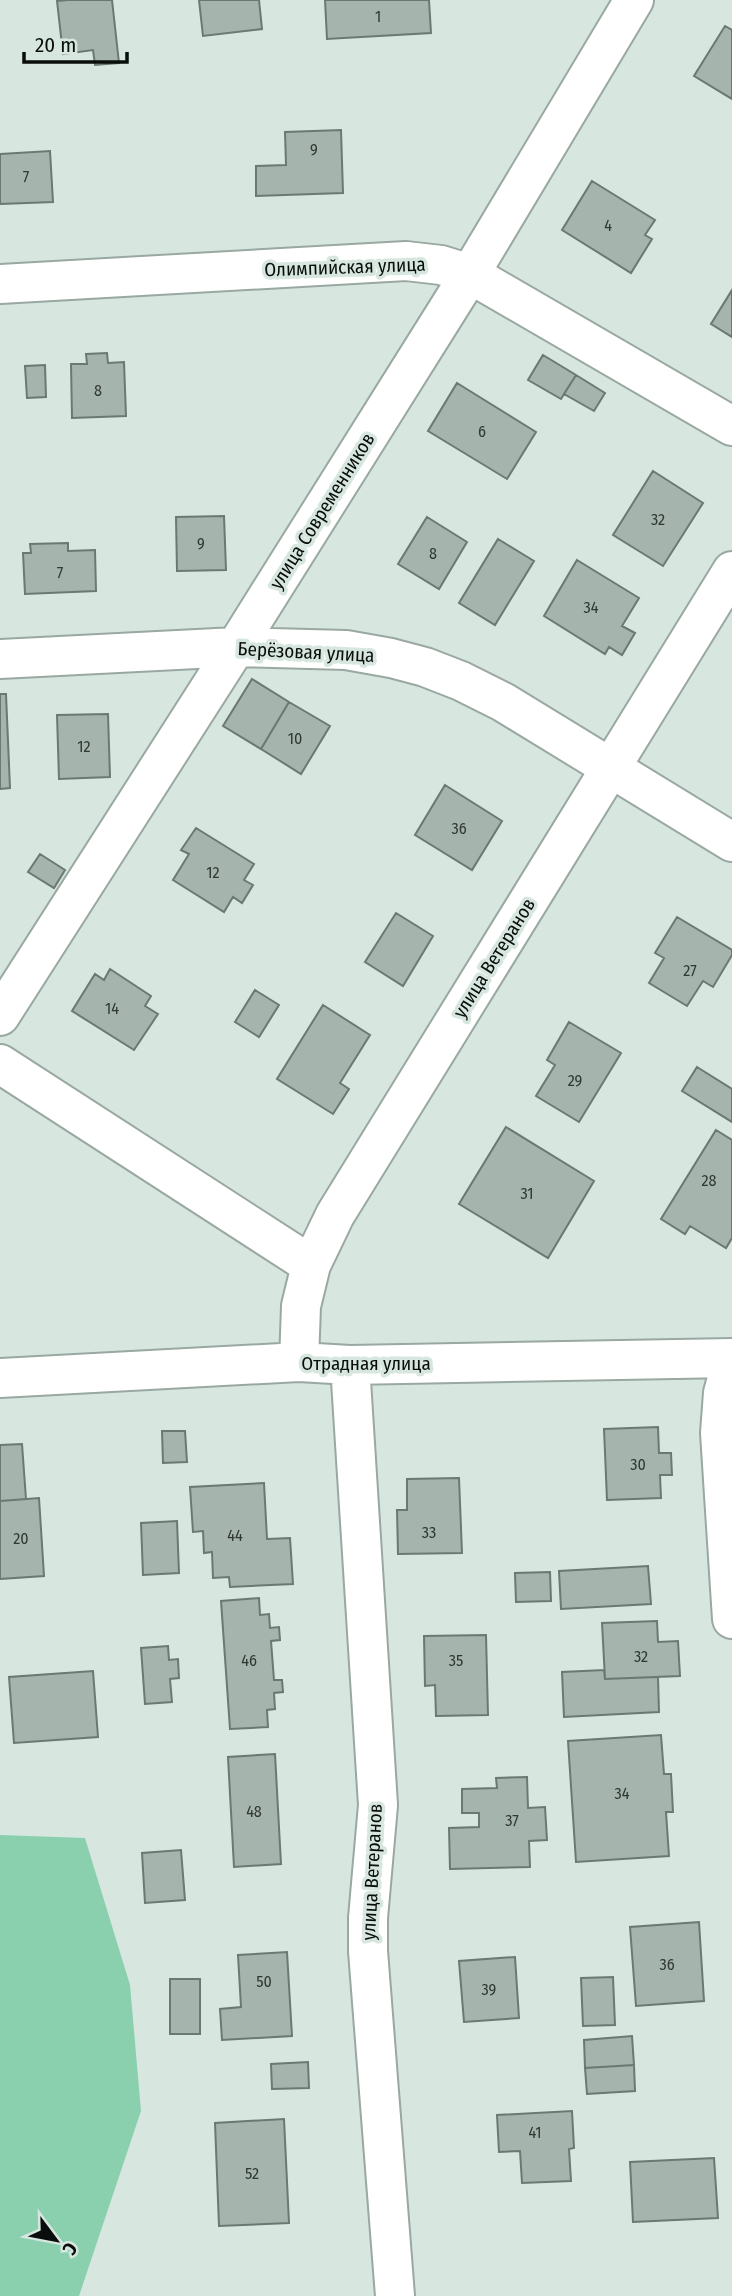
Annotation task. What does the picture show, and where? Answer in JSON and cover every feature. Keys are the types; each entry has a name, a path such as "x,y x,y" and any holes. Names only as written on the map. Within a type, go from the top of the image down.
{"street":[{"name":"улица Современников","path":"0,1016 470,274 634,0"},
{"name":"Олимпийская улица","path":"0,284 406,261 441,265 470,274 732,426"},
{"name":"улица Ветеранов","path":"299,1362 301,1306 311,1265 335,1215 732,571"},
{"name":"Берёзовая улица","path":"0,659 236,647 346,650 391,657 461,681 503,702 732,842"},
{"path":"0,1064 311,1265"},
{"path":"732,1359 723,1392 720,1433 732,1619"},
{"name":"Отрадная улица","path":"0,1378 299,1362 350,1365 732,1359"},
{"name":"улица Ветеранов","path":"350,1365 378,1805 368,1917 368,1951 395,2296"}],"green space":[{"path":"0,1835 85,1838 130,1985 141,2111 79,2296 0,2296"}],"building":[{"path":"112,0 119,63 95,65 93,50 63,54 57,1"},
{"path":"199,0 259,0 262,29 203,36"},
{"path":"325,0 429,0 431,33 327,39"},
{"path":"725,26 732,30 732,99 694,76"},
{"path":"341,130 343,193 256,196 256,166 286,165 285,132"},
{"path":"50,151 53,202 0,204 0,154"},
{"path":"592,181 655,220 645,235 652,239 631,273 562,230"},
{"path":"732,290 732,337 711,324"},
{"path":"107,353 108,363 124,362 126,416 72,418 71,364 87,364 86,354"},
{"path":"543,355 576,375 561,399 528,380"},
{"path":"45,365 46,397 27,398 25,366"},
{"path":"576,375 605,393 594,411 564,394"},
{"path":"457,383 536,432 507,479 428,431"},
{"path":"653,471 703,503 663,566 613,535"},
{"path":"224,516 226,570 177,571 176,517"},
{"path":"427,517 467,542 439,589 398,564"},
{"path":"498,539 534,561 495,625 459,603"},
{"path":"68,543 68,551 95,550 96,591 25,594 23,553 31,553 30,544"},
{"path":"577,560 639,598 622,626 635,633 622,655 609,647 605,654 544,616"},
{"path":"252,679 289,702 261,749 223,726"},
{"path":"0,694 6,694 10,788 0,789"},
{"path":"289,702 330,726 301,774 261,749"},
{"path":"108,714 110,777 59,779 57,715"},
{"path":"445,785 502,821 472,870 415,835"},
{"path":"196,828 254,864 244,880 253,885 242,903 233,897 224,912 173,880 189,854 181,850"},
{"path":"40,854 65,870 54,888 28,872"},
{"path":"396,913 433,936 403,986 365,962"},
{"path":"677,917 732,950 732,955 713,987 703,981 687,1006 649,983 664,958 655,953"},
{"path":"110,969 151,996 145,1006 158,1014 134,1050 72,1011 95,974 104,980"},
{"path":"255,990 279,1005 259,1037 235,1022"},
{"path":"323,1005 370,1035 340,1083 349,1089 333,1114 277,1079"},
{"path":"569,1022 621,1053 579,1122 536,1096 555,1065 547,1060"},
{"path":"697,1067 732,1089 732,1122 682,1091"},
{"path":"506,1127 594,1181 548,1258 459,1204"},
{"path":"716,1130 732,1140 732,1238 726,1248 690,1226 685,1234 661,1219"},
{"path":"658,1427 659,1453 671,1453 672,1475 660,1475 661,1498 607,1500 604,1429"},
{"path":"162,1431 185,1431 187,1462 163,1463"},
{"path":"22,1444 26,1499 0,1501 0,1445"},
{"path":"459,1478 462,1553 398,1554 397,1510 407,1510 407,1479"},
{"path":"264,1483 267,1539 290,1538 293,1584 230,1587 229,1577 213,1578 212,1552 204,1553 203,1531 193,1532 190,1487"},
{"path":"39,1498 44,1576 0,1579 0,1501"},
{"path":"177,1521 179,1573 143,1575 141,1523"},
{"path":"648,1566 651,1604 561,1609 559,1571"},
{"path":"550,1572 551,1601 516,1602 515,1573"},
{"path":"259,1598 260,1615 269,1614 270,1628 279,1627 280,1640 271,1641 274,1680 282,1680 283,1692 274,1693 275,1709 267,1710 268,1727 230,1729 221,1601"},
{"path":"657,1621 658,1642 678,1641 680,1676 605,1679 602,1623"},
{"path":"486,1635 488,1715 436,1716 435,1685 425,1686 424,1636"},
{"path":"168,1646 169,1660 178,1659 179,1678 170,1679 172,1702 145,1704 141,1648"},
{"path":"604,1670 605,1679 658,1677 659,1712 564,1717 562,1672"},
{"path":"93,1671 98,1737 14,1743 9,1677"},
{"path":"661,1735 664,1774 671,1774 673,1812 666,1812 669,1856 576,1862 568,1741"},
{"path":"275,1754 281,1864 234,1867 228,1757"},
{"path":"527,1777 528,1808 545,1807 547,1840 529,1841 530,1867 450,1869 449,1828 479,1827 479,1813 462,1813 462,1789 497,1788 496,1778"},
{"path":"181,1850 185,1900 145,1903 142,1853"},
{"path":"699,1922 704,2001 636,2006 630,1927"},
{"path":"287,1952 292,2036 222,2040 220,2009 241,2007 238,1955"},
{"path":"515,1957 519,2018 464,2022 459,1961"},
{"path":"613,1977 615,2025 583,2026 581,1978"},
{"path":"170,1979 200,1979 200,2034 170,2034"},
{"path":"632,2036 634,2065 585,2068 584,2040"},
{"path":"308,2062 309,2088 272,2089 271,2064"},
{"path":"634,2065 635,2091 587,2094 585,2068"},
{"path":"572,2111 574,2148 569,2149 571,2181 522,2183 520,2151 499,2152 497,2115"},
{"path":"284,2119 289,2223 219,2226 215,2123"},
{"path":"714,2158 718,2218 633,2222 630,2162"}]}
